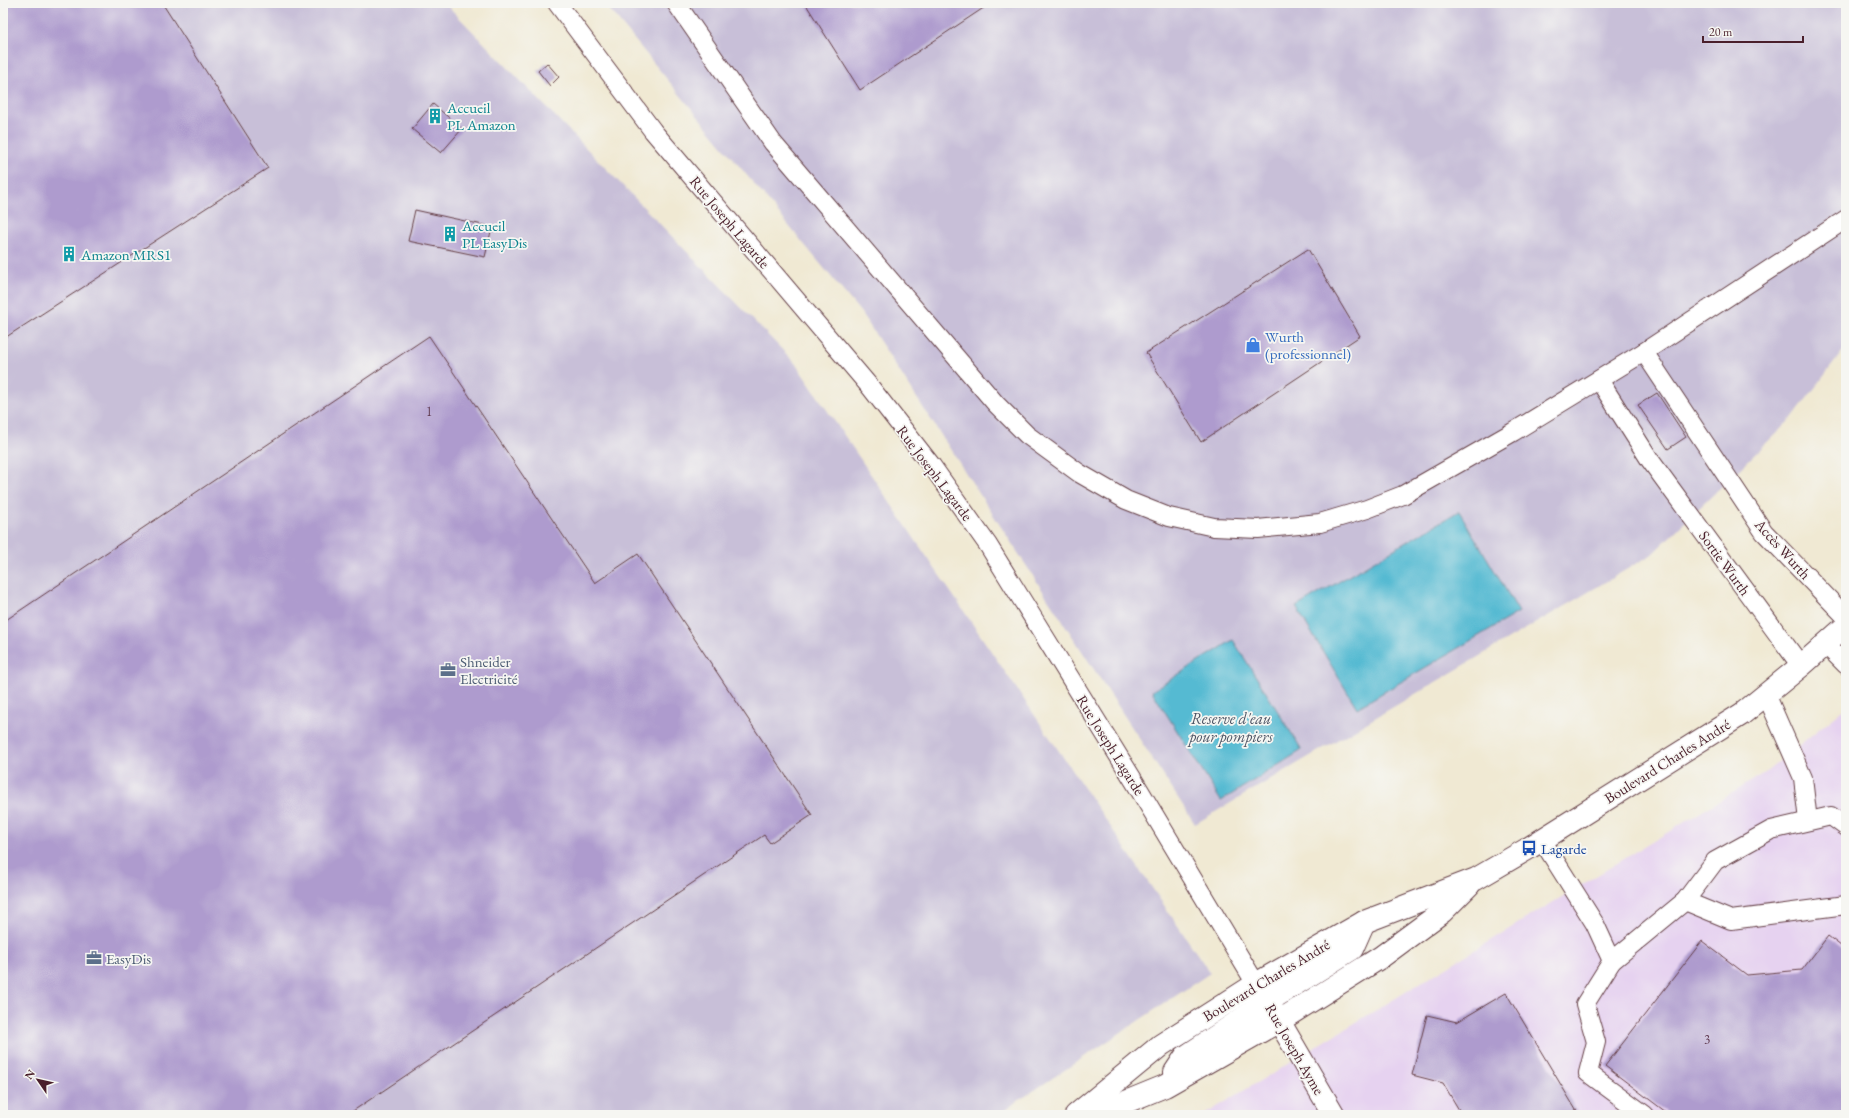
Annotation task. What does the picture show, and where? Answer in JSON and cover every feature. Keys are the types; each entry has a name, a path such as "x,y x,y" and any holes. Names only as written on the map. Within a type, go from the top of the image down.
{"street":[{"name":"Boulevard Charles André","path":"1076,1115 1161,1045 1256,984 1364,922 1476,879 1542,840 1742,714 1801,666 1846,626"},
{"name":"Boulevard Charles André","path":"1094,1115 1165,1086 1279,1021 1381,957 1442,912 1476,879"},
{"path":"1165,1086 1185,1057 1352,949 1364,922"},
{"name":"Rue Joseph Ayme","path":"1256,984 1334,1115"}],"lane":[{"name":"Rue Joseph Lagarde","path":"556,3 653,131 870,388 932,466 988,545 1134,781 1256,984"},
{"path":"676,3 773,143 996,404 1027,435 1079,473 1126,500 1169,517 1214,527 1258,529 1320,523 1367,509 1403,496 1513,432 1644,352 1846,219"},
{"name":"Accès Wurth","path":"1644,352 1764,532 1846,617"},
{"name":"Sortie Wurth","path":"1599,380 1650,460 1801,666"},
{"path":"1825,644 1846,665"},
{"path":"1766,694 1802,778 1808,821"},
{"path":"1645,1115 1588,1073 1596,1042 1585,1004 1612,962 1685,901 1715,860 1771,830 1831,816 1846,827"},
{"path":"1542,840 1595,924 1612,962"},
{"path":"1685,901 1732,920 1846,905"}],"shaded area":[{"path":"3,3 445,3 795,363 1210,973 997,1115 3,1115"},
{"path":"604,3 1846,3 1846,347 1792,418 1651,555 1195,824 862,314"},
{"path":"1846,707 1846,1115 1204,1115 1765,773"}],"water":[{"path":"1459,511 1519,612 1357,708 1296,607"},
{"name":"Reserve d'eau pour pompiers","path":"1233,640 1302,750 1221,801 1152,691"}],"building":[{"name":"Amazon MRS1","path":"3,3 162,3 268,168 3,339"},
{"path":"805,3 991,3 860,90"},
{"path":"547,63 559,77 550,86 538,71"},
{"name":"Accueil PL Amazon","path":"433,104 462,129 441,153 412,129"},
{"name":"Accueil PL EasyDis","path":"415,210 492,227 485,257 408,241"},
{"name":"Wurth (professionnel)","path":"1308,249 1360,336 1201,442 1146,353"},
{"path":"429,336 595,583 638,554 812,815 770,843 764,835 347,1115 3,1115 3,622"},
{"path":"1657,393 1686,437 1668,449 1638,405"},
{"path":"1828,936 1846,950 1846,1115 1670,1115 1605,1066 1702,941 1747,975 1802,970"},
{"path":"1506,993 1579,1115 1462,1115 1443,1083 1412,1075 1427,1015 1457,1022"}],"place":[{"name":"Accueil PL Amazon","path":"435,116"},
{"name":"Accueil PL EasyDis","path":"450,234"},
{"name":"Amazon MRS1","path":"69,254"},
{"name":"Wurth (professionnel)","path":"1253,345"},
{"name":"Shneider Electricité","path":"448,670"},
{"name":"Lagarde","path":"1529,848"},
{"name":"EasyDis","path":"94,958"}]}
